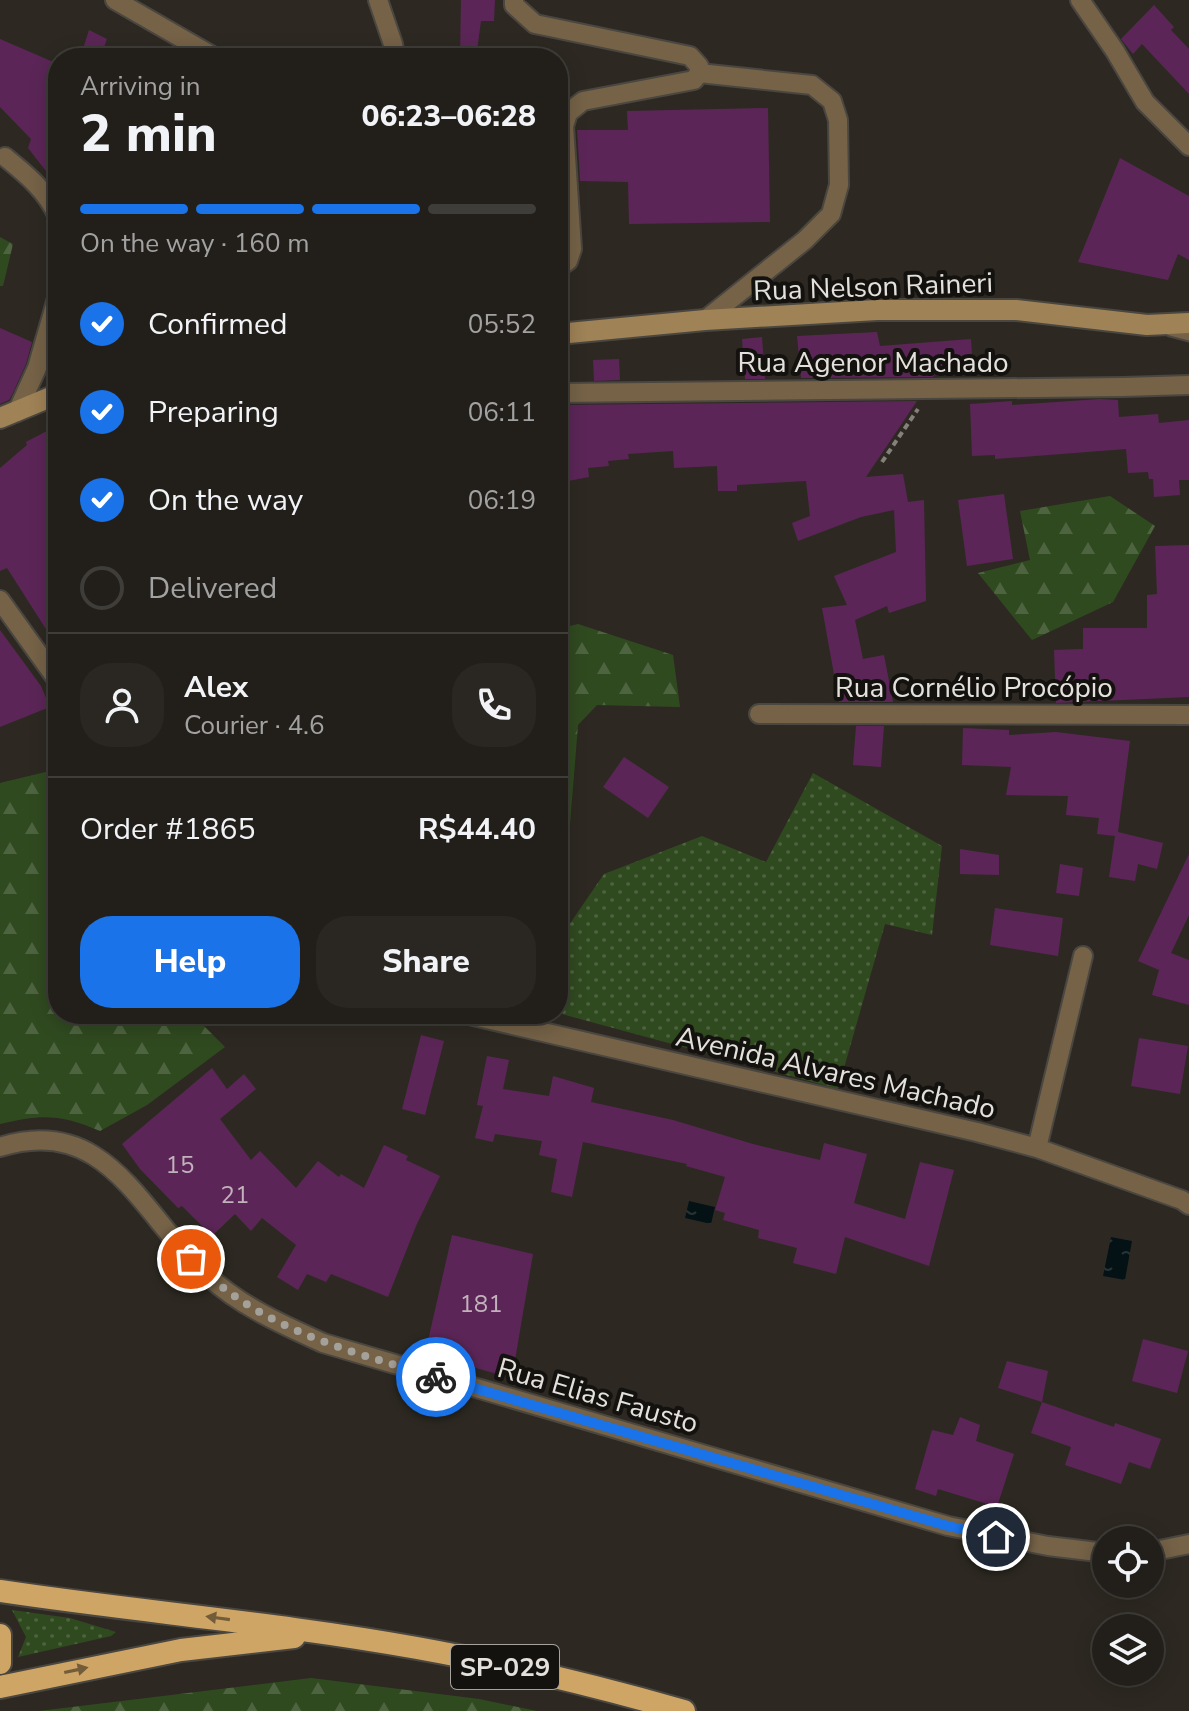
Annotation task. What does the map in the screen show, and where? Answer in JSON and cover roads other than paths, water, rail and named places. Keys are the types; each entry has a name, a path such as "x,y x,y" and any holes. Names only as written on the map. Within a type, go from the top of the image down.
{"highway":[{"name":"SP-029","path":"0,1591 418,1648 619,1692 684,1711"},
{"name":"SP-029","path":"0,1687 181,1650 323,1633"},
{"path":"0,1635 0,1663"}],"main road":[{"name":"Rua Nelson Raineri","path":"568,333 705,320 877,310 1016,310 1147,325 1189,323"},
{"path":"8,415 48,398"}],"street":[{"path":"115,0 199,48"},
{"path":"378,0 394,48"},
{"path":"514,0 514,5 535,24 690,56 699,66 694,80 583,101 568,113"},
{"path":"1080,0 1145,102 1189,146"},
{"path":"699,73 812,85 832,101 838,120 839,185 831,214 805,240 705,320"},
{"path":"5,157 48,199"},
{"path":"568,188 572,249 568,261"},
{"path":"8,415 37,368 48,330"},
{"name":"Rua Agenor Machado","path":"568,393 1189,385"},
{"path":"0,600 48,667"},
{"name":"Rua Cornélio Procópio","path":"759,714 1189,715"},
{"path":"1037,1148 1083,956"},
{"name":"Avenida Alvares Machado","path":"508,1024 1037,1148 1189,1205"},
{"name":"Rua Elias Fausto","path":"0,1147 18,1141 47,1139 73,1144 105,1162 126,1181 173,1240 209,1277 273,1321 323,1343 948,1526 1092,1551"},
{"path":"1164,1549 1189,1544"}],"lane":[{"path":"1147,325 1189,336"}],"water":[{"path":"689,1201 715,1207 711,1224 685,1218"},
{"path":"1111,1237 1132,1241 1125,1280 1103,1276"}]}
